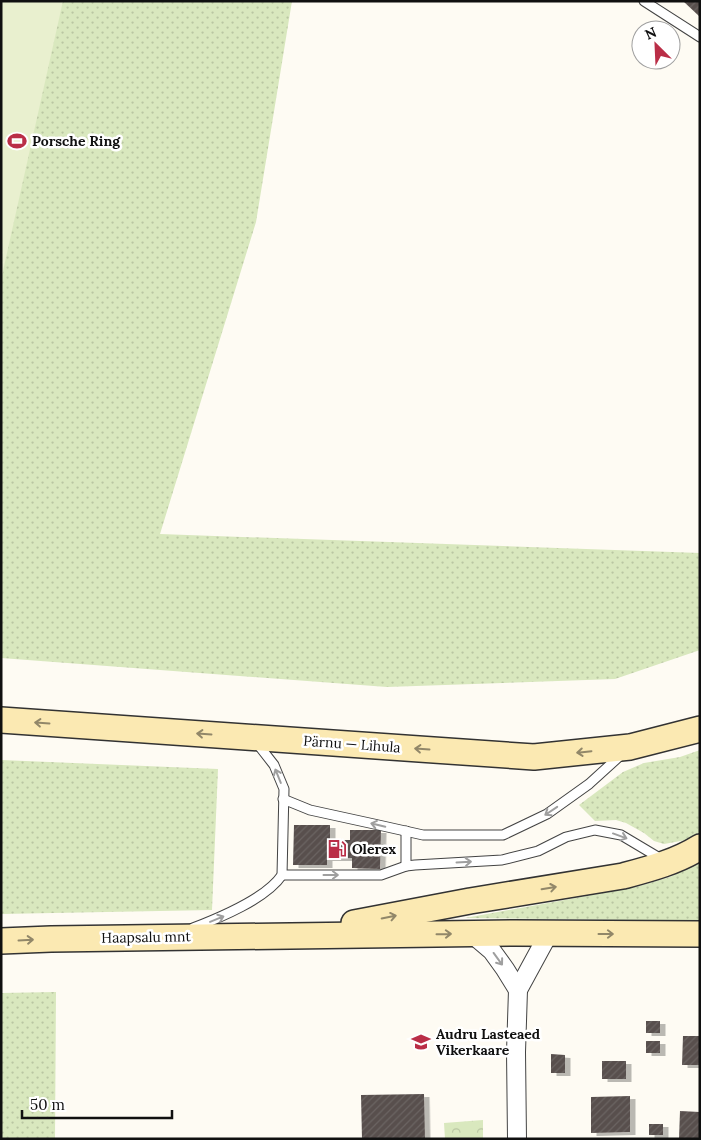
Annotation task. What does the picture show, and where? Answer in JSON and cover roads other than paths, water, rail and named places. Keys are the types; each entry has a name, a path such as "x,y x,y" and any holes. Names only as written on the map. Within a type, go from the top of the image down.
{"main road":[{"name":"Pärnu — Lihula","path":"1,720 534,757 630,747 700,729"},
{"path":"290,936 470,901 623,876 667,863 700,847"},
{"path":"290,936 549,933 700,934"},
{"name":"Haapsalu mnt","path":"1,941 290,936"}],"street":[{"path":"517,1139 516,1052 518,990 549,933"},
{"path":"472,934 492,951 518,990"}],"lane":[{"path":"644,1 700,37"},
{"path":"172,937 227,915 257,897 278,881 282,875 284,789 274,766 252,737"},
{"path":"283,799 310,810 423,835 503,835 547,814 589,784 630,747"},
{"path":"282,875 381,875 406,866 502,860 538,851 566,837 595,830 621,835 667,863"},
{"path":"406,831 406,866"}],"place":[{"name":"Porsche Ring","path":"17,141"},
{"name":"Olerex","path":"337,849"},
{"name":"Audru Lasteaed Vikerkaare","path":"421,1042"}]}
